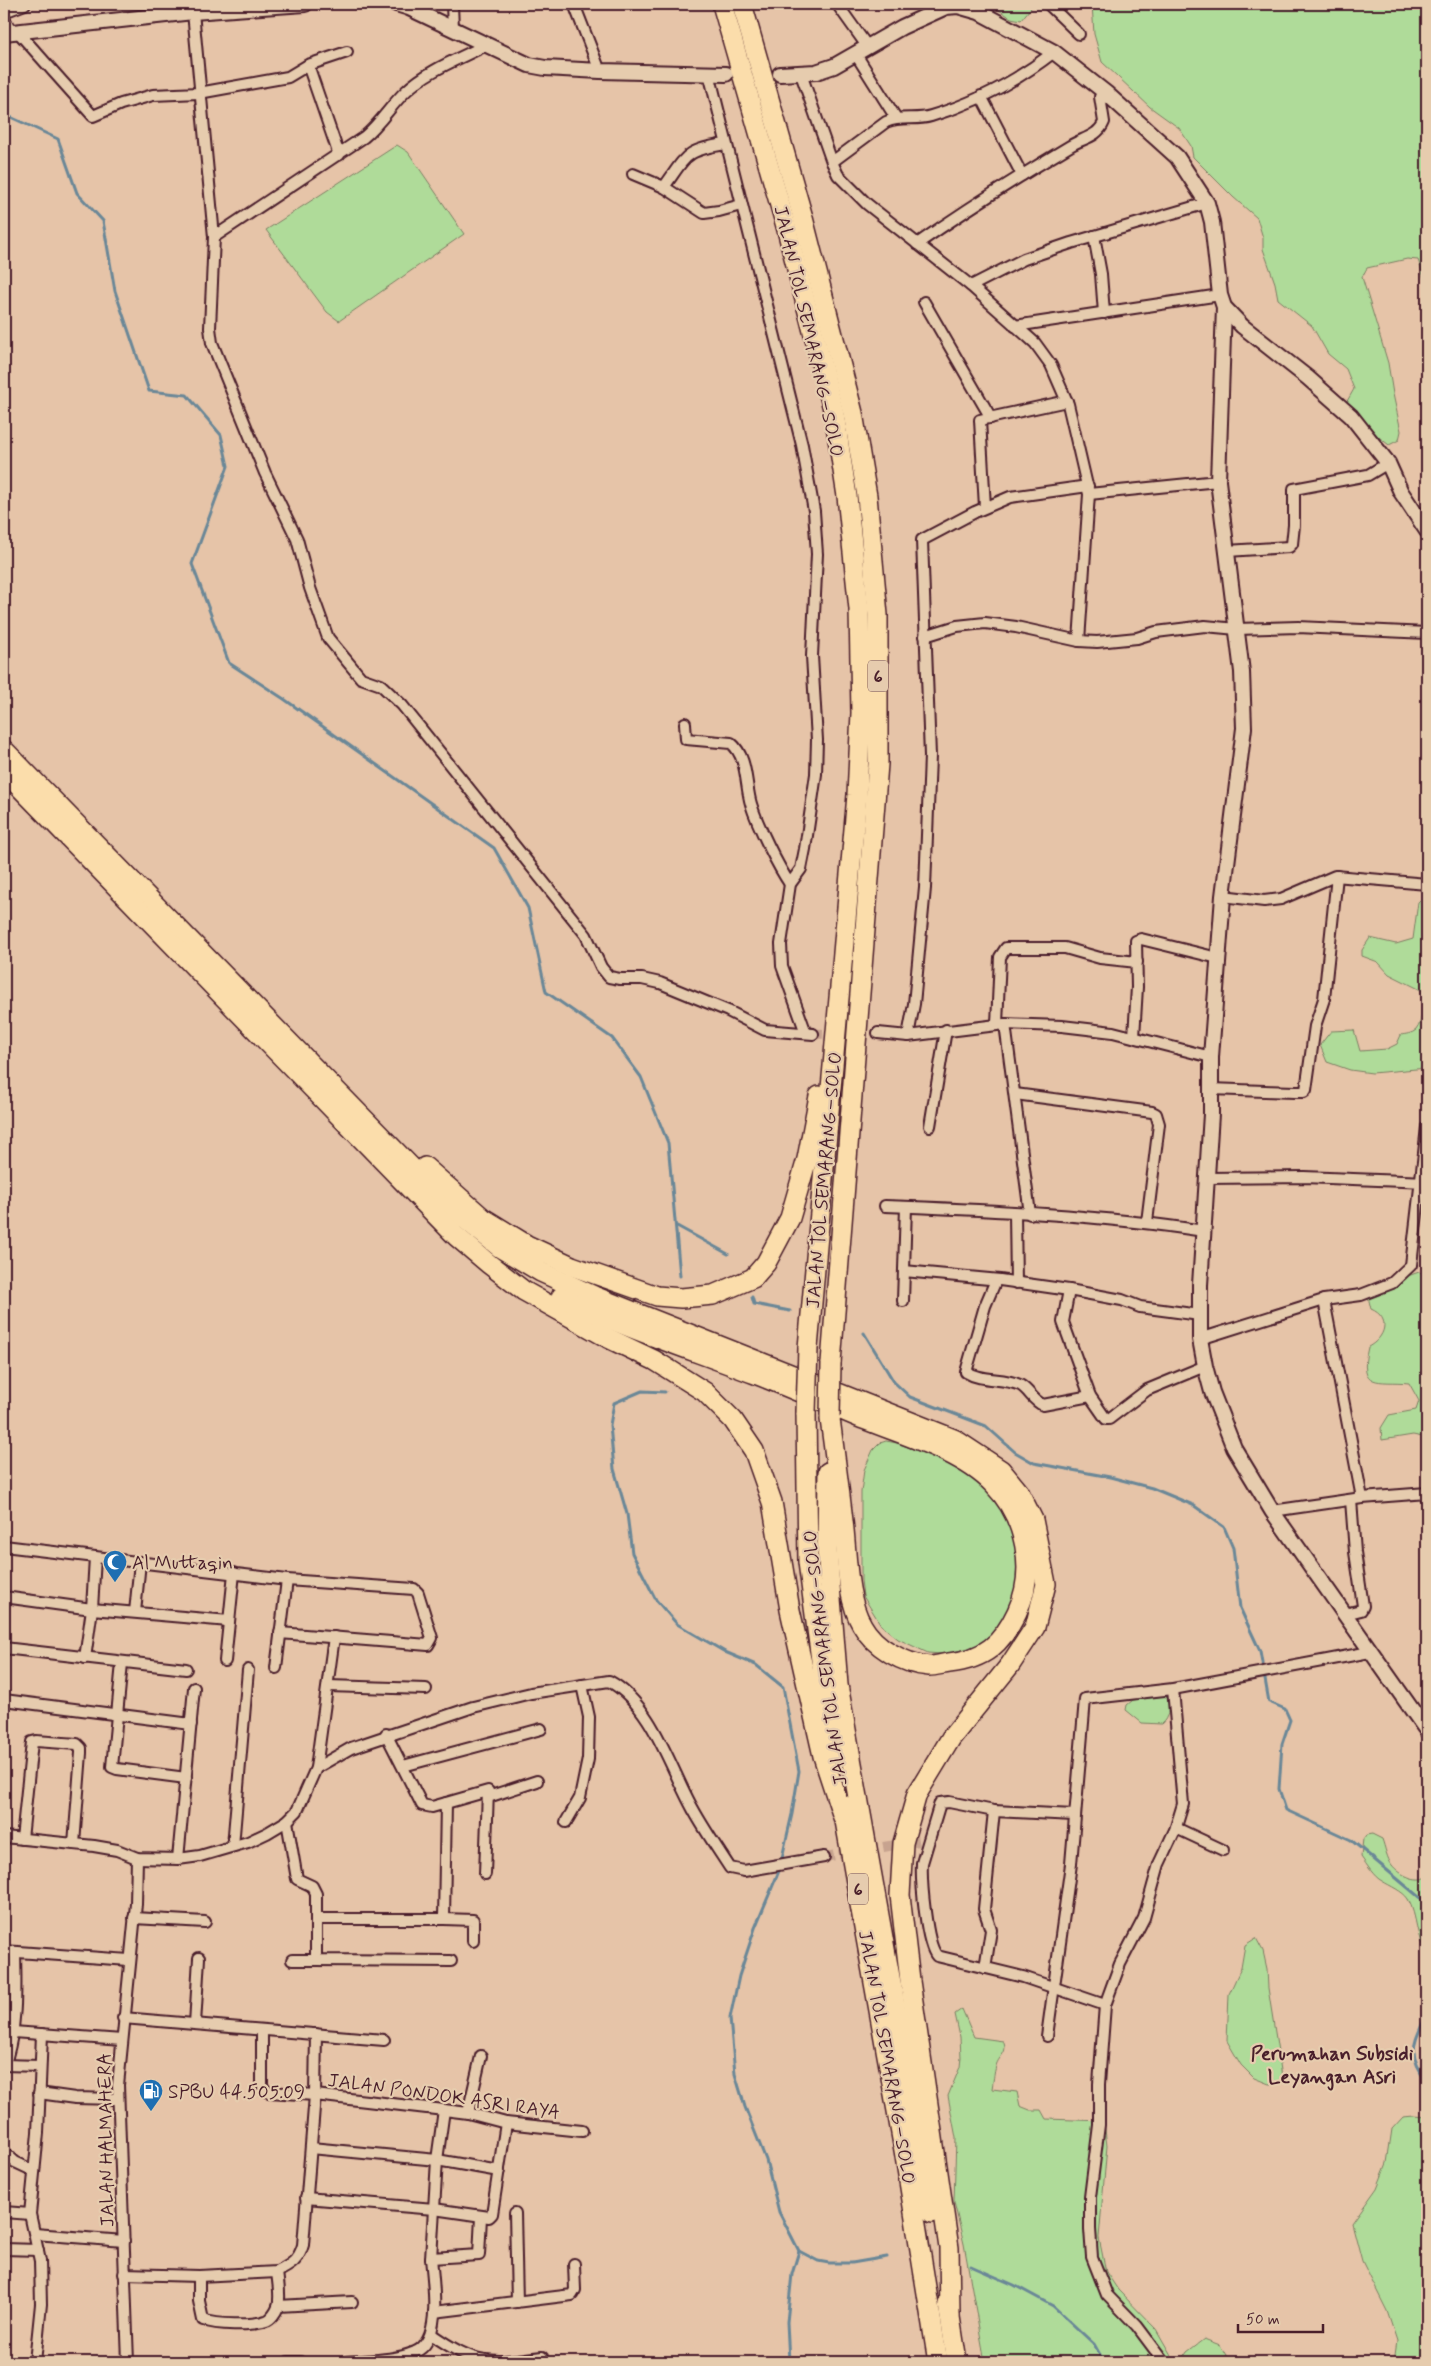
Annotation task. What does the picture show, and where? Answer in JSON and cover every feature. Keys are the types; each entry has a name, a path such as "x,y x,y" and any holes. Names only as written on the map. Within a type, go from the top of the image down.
{"highway":[{"name":"JALAN TOL SEMARANG–SOLO","path":"722,4 757,121 834,413 847,496 860,609 861,713 857,795 808,1348 806,1413 808,1562 822,1673 844,1817 906,2159 938,2362"},
{"name":"JALAN TOL SEMARANG–SOLO","path":"742,4 802,214 853,413 867,496 878,615 878,764 831,1363 826,1550 838,1685 885,1941 957,2362"},
{"path":"4,750 450,1207 499,1247 541,1272 594,1296 954,1439 1001,1470 1019,1492 1033,1520 1046,1584 1034,1627 1010,1665 951,1738 917,1794 903,1843 900,1896 910,1981 949,2248 950,2315"},
{"path":"4,771 456,1236 524,1291 608,1338 654,1360 705,1392 733,1420 754,1451 772,1502 790,1610 823,1756 844,1817"},
{"path":"365,1120 448,1186 483,1218 527,1246 572,1266 657,1296 681,1298 713,1295 753,1278 766,1263 790,1218 807,1159 841,976"},
{"path":"456,1236 528,1282 595,1314 757,1375 932,1446 970,1466 994,1485 1009,1506 1022,1532 1028,1559 1022,1602 1002,1640 982,1654 960,1662 928,1666 902,1659 877,1644 861,1624 851,1593 830,1418"}],"main road":[{"path":"11,32 199,9 305,4"},
{"path":"396,4 409,8 530,65 544,68 726,74"},
{"path":"780,74 816,72 834,66 929,14 946,7 958,6 979,12 1054,52 1103,91 1177,157 1207,203 1212,222 1222,301 1223,330 1218,481 1242,672 1244,728 1218,958 1211,1057 1200,1339 1212,1392 1234,1448 1272,1512 1427,1732"},
{"path":"1222,301 1242,326 1308,378 1351,416 1388,464 1401,492 1427,531"},
{"path":"1223,330 1242,326"}],"street":[{"path":"4,12 25,4"},
{"path":"452,4 453,29"},
{"path":"574,4 600,71"},
{"path":"837,4 896,118"},
{"path":"1048,4 1079,34"},
{"path":"199,9 199,93 214,237 210,328 212,343 265,472 298,539 310,588 328,638 361,678 381,685 402,705 586,935 601,967 609,977 620,980 648,980 728,1011 766,1030 810,1034 782,966 781,944 790,884 801,869 816,774 817,740 812,656 817,554 812,501 802,445 709,74"},
{"path":"4,18 11,32 93,116 121,104 153,95 199,93 288,77 308,65 347,52"},
{"path":"214,237 339,155 380,124 404,93 421,78 486,45"},
{"path":"832,162 886,122 896,118 920,119 982,96 1027,73 1054,52"},
{"path":"308,65 339,155"},
{"path":"801,74 838,175 867,204 971,286 1035,343 1056,374 1067,401 1089,490 1080,641"},
{"path":"917,244 975,204 1099,131 1105,119 1100,97 1103,91"},
{"path":"982,96 1022,176"},
{"path":"664,187 690,153 700,148 726,144"},
{"path":"633,174 664,187 704,213 741,205"},
{"path":"971,286 1024,259 1094,236 1207,203"},
{"path":"1094,236 1101,274 1104,312"},
{"path":"1015,326 1104,312 1222,301"},
{"path":"924,302 991,418"},
{"path":"985,507 980,420 1067,401"},
{"path":"1227,551 1289,546 1292,544 1294,525 1294,489 1368,475 1388,464"},
{"path":"908,1036 914,1004 925,888 930,756 922,540 985,507 1024,493 1218,481"},
{"path":"925,636 957,626 985,624 1016,627 1080,641 1121,640 1156,632 1205,626 1237,629 1298,627 1427,633"},
{"path":"685,723 686,739 731,743 741,753 751,805 782,873 790,884"},
{"path":"1224,896 1264,901 1281,900 1337,876 1427,884"},
{"path":"1211,1089 1295,1092 1304,1092 1306,1090 1315,1026 1324,999 1337,876"},
{"path":"1134,1036 1137,962 1134,942 1141,939 1218,958"},
{"path":"1030,1214 1015,1094 1001,1024 1000,957 1006,948 1065,948 1100,958 1137,962"},
{"path":"878,1033 908,1036 1001,1024 1087,1028 1134,1036 1211,1057"},
{"path":"930,1126 946,1030"},
{"path":"1015,1094 1156,1114 1159,1124 1147,1222"},
{"path":"1200,1339 1324,1300 1360,1295 1392,1284 1411,1265 1424,1182 1427,1126"},
{"path":"1207,1178 1304,1176 1424,1182"},
{"path":"885,1206 1147,1222 1204,1231"},
{"path":"902,1301 906,1207"},
{"path":"1015,1214 1016,1283"},
{"path":"904,1271 996,1280 1069,1290 1122,1300 1147,1308 1200,1314"},
{"path":"996,1280 985,1306 966,1372 975,1376 1022,1386 1036,1402 1043,1406 1090,1396"},
{"path":"1069,1290 1063,1322 1090,1396 1105,1418 1109,1419 1147,1390 1205,1366"},
{"path":"1324,1300 1362,1498"},
{"path":"1272,1512 1362,1498 1427,1493"},
{"path":"1345,1614 1361,1610 1363,1606 1355,1552 1351,1500"},
{"path":"4,1546 286,1580 414,1589 418,1593 432,1638 428,1645 280,1633"},
{"path":"85,1658 92,1609 95,1557"},
{"path":"135,1612 140,1562"},
{"path":"225,1661 234,1573"},
{"path":"276,1668 286,1580"},
{"path":"4,1597 92,1609 229,1621"},
{"path":"4,1837 117,1850 137,1858 191,1859 267,1833 287,1820 296,1811 316,1768 334,1637"},
{"path":"4,1648 186,1669"},
{"path":"1047,2036 1071,1864 1084,1699 1173,1689 1255,1672 1370,1652"},
{"path":"122,1663 113,1768 186,1778"},
{"path":"233,1846 248,1670"},
{"path":"316,1768 351,1748 386,1734 473,1707 531,1693 609,1681 630,1698 649,1720 693,1809 730,1868 744,1871 824,1857"},
{"path":"566,1822 580,1798 588,1759 589,1717 582,1685"},
{"path":"328,1686 426,1689"},
{"path":"178,1859 194,1688"},
{"path":"1164,2362 1137,2326 1107,2295 1092,2257 1090,2197 1099,2125 1099,2084 1105,2005 1120,1964 1144,1918 1159,1864 1176,1828 1183,1804 1173,1689"},
{"path":"4,1700 116,1716 191,1724"},
{"path":"403,1766 541,1729"},
{"path":"386,1734 422,1805 432,1807 487,1791 485,1874"},
{"path":"22,1839 31,1744 36,1740 78,1744 81,1748 74,1844"},
{"path":"488,1797 537,1781"},
{"path":"1074,1814 994,1811 949,1802 940,1803 924,1841 921,1874 926,1920 933,1952 937,1956 1023,1977 1105,2005"},
{"path":"444,1919 446,1803"},
{"path":"985,1968 991,1930 984,1906 994,1811"},
{"path":"287,1820 298,1879 312,1886 316,1894 316,1960"},
{"path":"1176,1828 1224,1850"},
{"name":"JALAN HALMAHERA","path":"128,2362 118,2099 123,2018 134,1918 137,1858"},
{"path":"134,1918 205,1922"},
{"path":"316,1919 472,1920 473,1941"},
{"path":"4,1951 129,1960"},
{"path":"15,1952 13,2032 4,2065 40,2066"},
{"path":"195,2024 199,1958"},
{"path":"292,1960 451,1961"},
{"path":"123,2018 384,2040"},
{"path":"262,2030 262,2084 264,2090 315,2095 316,2034"},
{"path":"13,2032 122,2040"},
{"path":"35,2362 41,2304 38,2250 30,2214 32,2170 38,2133 42,2034"},
{"path":"468,2113 481,2056"},
{"path":"39,2093 75,2098 118,2099"},
{"name":"JALAN PONDOK ASRI RAYA","path":"277,2272 287,2267 300,2256 303,2245 315,2095 468,2113 506,2123 582,2131"},
{"path":"346,2362 400,2356 417,2352 428,2342 434,2312 431,2258 437,2160 444,2110"},
{"path":"306,2198 434,2209 489,2217 492,2214 506,2123"},
{"path":"311,2148 437,2160 499,2171"},
{"path":"5,2153 15,2162 32,2170"},
{"path":"4,2212 30,2214"},
{"path":"515,2213 518,2302"},
{"path":"431,2258 479,2255 481,2217"},
{"path":"35,2234 124,2240"},
{"path":"4,2249 38,2250"},
{"path":"434,2312 572,2295 575,2290 574,2264"},
{"path":"124,2274 200,2276 277,2272 278,2306 271,2318 266,2322 227,2324 203,2320 199,2301 200,2276"},
{"path":"278,2306 352,2302"},
{"path":"431,2334 457,2352 483,2361 542,2357"},
{"path":"288,2362 301,2362"}],"green space":[{"path":"990,4 1034,4 1021,20 1011,18"},
{"path":"1092,4 1427,4 1427,286 1418,260 1407,259 1367,268 1362,277 1388,363 1401,431 1399,440 1389,445 1346,403 1354,389 1346,369 1328,354 1312,326 1278,299 1275,283 1263,249 1263,238 1257,218 1193,157 1191,146 1179,128 1150,107 1102,62 1094,34"},
{"path":"397,145 408,152 464,234 339,321 327,312 266,230"},
{"path":"1427,893 1427,1068 1372,1073 1350,1070 1327,1062 1320,1045 1331,1031 1354,1030 1360,1051 1387,1049 1397,1044 1401,1035 1416,1030 1422,1011 1421,990 1389,974 1378,962 1362,956 1362,950 1370,938 1396,944 1413,939 1418,902"},
{"path":"1419,1272 1427,1275 1427,1438 1413,1435 1382,1440 1381,1428 1389,1415 1416,1410 1419,1401 1409,1383 1380,1382 1368,1376 1366,1361 1368,1347 1379,1339 1384,1323 1382,1317 1371,1309 1368,1297 1399,1279"},
{"path":"886,1441 946,1459 980,1481 1002,1504 1019,1552 1019,1592 995,1639 956,1655 928,1653 898,1639 881,1625 863,1596 861,1580 861,1492 864,1470 873,1450 880,1443"},
{"path":"1163,1696 1168,1698 1168,1709 1166,1719 1161,1724 1142,1723 1126,1710 1127,1705 1133,1700"},
{"path":"1372,1834 1382,1839 1387,1856 1395,1869 1408,1877 1423,1879 1427,1877 1427,1954 1420,1941 1414,1913 1406,1896 1376,1877 1361,1857 1363,1839 1366,1835"},
{"path":"1256,1938 1263,1951 1267,1969 1268,1988 1283,2083 1269,2084 1254,2078 1241,2065 1227,2041 1229,1994 1241,1968 1245,1945"},
{"path":"962,2009 974,2037 1003,2041 1005,2045 1004,2051 997,2062 992,2089 1017,2092 1020,2106 1030,2110 1041,2110 1046,2119 1104,2121 1107,2146 1099,2238 1106,2272 1118,2290 1156,2329 1175,2362 985,2362 964,2244 954,2202 956,2138 948,2096 960,2067 960,2037 955,2014"},
{"path":"1403,2117 1427,2117 1427,2362 1394,2362 1397,2341 1387,2311 1362,2261 1352,2223 1377,2188 1387,2163 1392,2129"},
{"path":"1204,2339 1220,2345 1230,2362 1181,2362 1187,2352"}],"waterway":[{"path":"4,114 58,139 77,193 103,221 115,291 149,391 187,395 221,435 228,466 192,564 229,663 284,699 494,848 528,908 546,992 612,1038 641,1077 668,1143 680,1276"},
{"path":"677,1226 728,1254"},
{"path":"752,1297 754,1304 790,1311"},
{"path":"864,1333 894,1382 910,1397 986,1426 1015,1452 1034,1463 1110,1477 1152,1488 1193,1505 1224,1527 1233,1548 1240,1608 1260,1651 1269,1702 1285,1709 1290,1720 1282,1744 1279,1789 1286,1810 1351,1840 1425,1902 1427,1908"},
{"path":"665,1392 642,1391 614,1403 610,1425 614,1469 627,1514 632,1553 656,1600 677,1624 725,1652 756,1665 783,1687 799,1771 792,1814 779,1871 755,1928 739,1976 730,2018 735,2074 745,2107 766,2160 779,2212 799,2251 818,2261 829,2263 852,2263 887,2257"},
{"path":"1427,2013 1414,2047 1416,2062 1427,2081"},
{"path":"789,2362 787,2322 792,2274 799,2251"},
{"path":"971,2266 1014,2285 1053,2306 1094,2344 1104,2362"}],"tunnel":[{"path":"813,1034 878,1033"},
{"path":"824,1857 919,1841"}],"place":[{"name":"Al Muttaqin","path":"115,1583"},
{"name":"SPBU 44.505.09","path":"151,2112"}],"district":[{"name":"Perumahan Subsidi Leyangan Asri","path":"1332,2064"}]}
